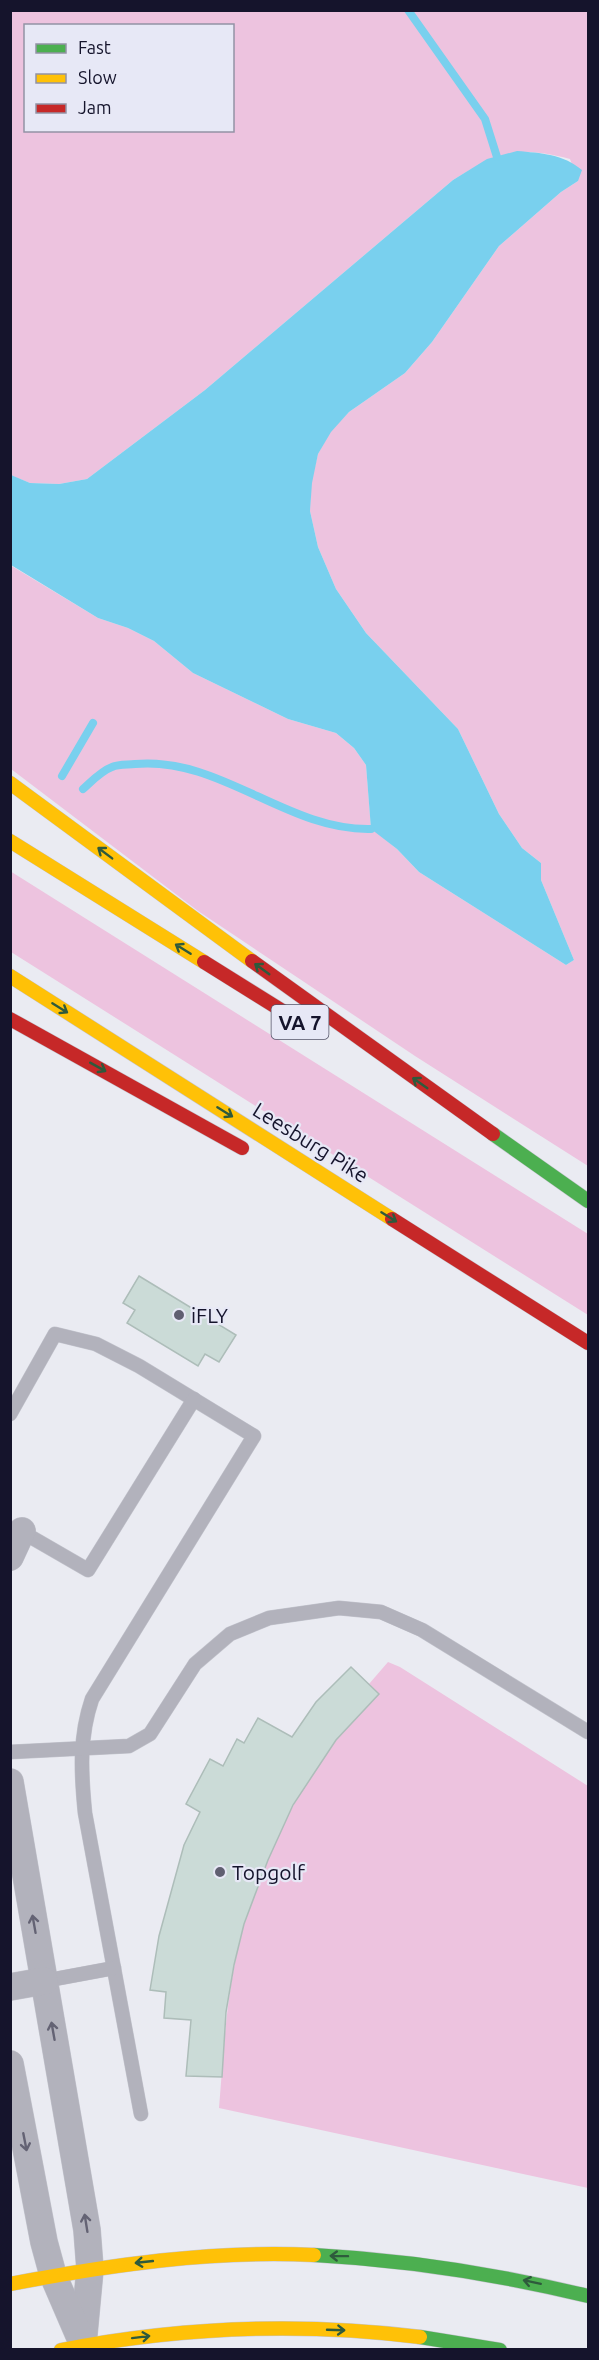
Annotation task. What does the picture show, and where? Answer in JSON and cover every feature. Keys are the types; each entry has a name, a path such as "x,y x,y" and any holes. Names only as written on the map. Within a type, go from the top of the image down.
{"main road":[{"path":"10,783 333,1021 588,1202"},
{"name":"VA 7","path":"10,842 316,1033"},
{"name":"Leesburg Pike","path":"10,976 585,1340"},
{"path":"10,1019 252,1153"},
{"path":"397,1083 588,1202"},
{"path":"334,1200 585,1340"},
{"path":"10,2284 90,2268 215,2256 359,2256 461,2267 588,2296"},
{"path":"72,2347 172,2333 258,2328 341,2330 417,2336 500,2349"}],"street":[{"path":"10,1557 16,1528"},
{"path":"10,1782 87,2230 90,2268 72,2347"},
{"path":"10,1987 44,1982"},
{"path":"10,2064 44,2242 72,2347"}],"lane":[{"path":"10,1414 55,1334 96,1344 139,1366 254,1436 92,1699 84,1723 81,1772 86,1813 141,2114"},
{"path":"16,1528 88,1570 194,1399"},
{"path":"10,1752 129,1746 150,1734 195,1664 230,1634 269,1618 339,1608 381,1612 422,1629 588,1732"},
{"path":"44,1982 114,1968"}],"shaded area":[{"path":"10,11 588,11 588,1166 415,1056 198,911 11,769 10,565 98,618 128,628 154,641 193,673 288,719 336,733 354,748 366,765 371,828 397,849 419,872 566,965 574,960 541,880 541,863 522,848 499,814 458,729 366,633 336,589 318,547 310,511 311,483 318,454 330,432 349,412 405,373 432,342 499,246 561,192 578,181 570,159 536,152 508,154 483,163 453,180 205,390 87,479 59,484 30,483 10,475"},
{"path":"10,871 588,1234 588,1315 11,952"},
{"name":"Topgolf","path":"388,1662 400,1667 588,1786 588,2188 219,2108 231,1985 240,1938 259,1878 286,1820 317,1766 340,1735 379,1694 369,1684"}],"water":[{"path":"517,151 559,157 582,170 578,181 561,192 499,246 432,342 405,373 349,412 331,432 318,454 312,483 310,511 318,547 336,589 366,633 458,729 499,814 522,848 541,863 541,880 574,960 566,965 419,872 397,849 371,829 366,765 354,748 336,733 288,719 193,673 154,641 128,628 98,618 11,565 11,475 30,483 59,484 87,479 205,390 453,180 487,159"}],"building":[{"path":"139,1276 236,1335 219,1362 205,1354 198,1366 127,1323 135,1310 123,1303"},
{"name":"Topgolf","path":"351,1667 379,1694 336,1740 293,1805 268,1860 244,1924 234,1965 226,2012 222,2077 186,2076 191,2020 164,2018 166,1992 150,1990 159,1936 184,1845 200,1812 186,1804 210,1759 223,1766 237,1739 244,1743 258,1718 292,1737 316,1702"}],"waterway":[{"path":"408,10 485,119 497,157"},
{"path":"62,776 93,723"},
{"path":"83,789 100,774 115,766 166,765 196,771 311,819 340,826 371,829"}],"traffic: fast":[{"path":"493,1134 588,1201"},
{"path":"314,2255 383,2260 452,2269 588,2296"},
{"path":"420,2337 500,2350"}],"traffic: slow":[{"path":"10,783 252,961"},
{"path":"10,841 204,962"},
{"path":"10,976 392,1219"},
{"path":"10,2284 123,2265 199,2257 314,2255"},
{"path":"61,2350 150,2336 240,2329 330,2329 420,2337"}],"traffic: jam":[{"path":"252,961 493,1134"},
{"path":"204,962 305,1025"},
{"path":"10,1019 242,1148"},
{"path":"392,1219 588,1343"}],"place":[{"name":"iFLY","path":"179,1315"},
{"name":"Topgolf","path":"220,1872"}]}
